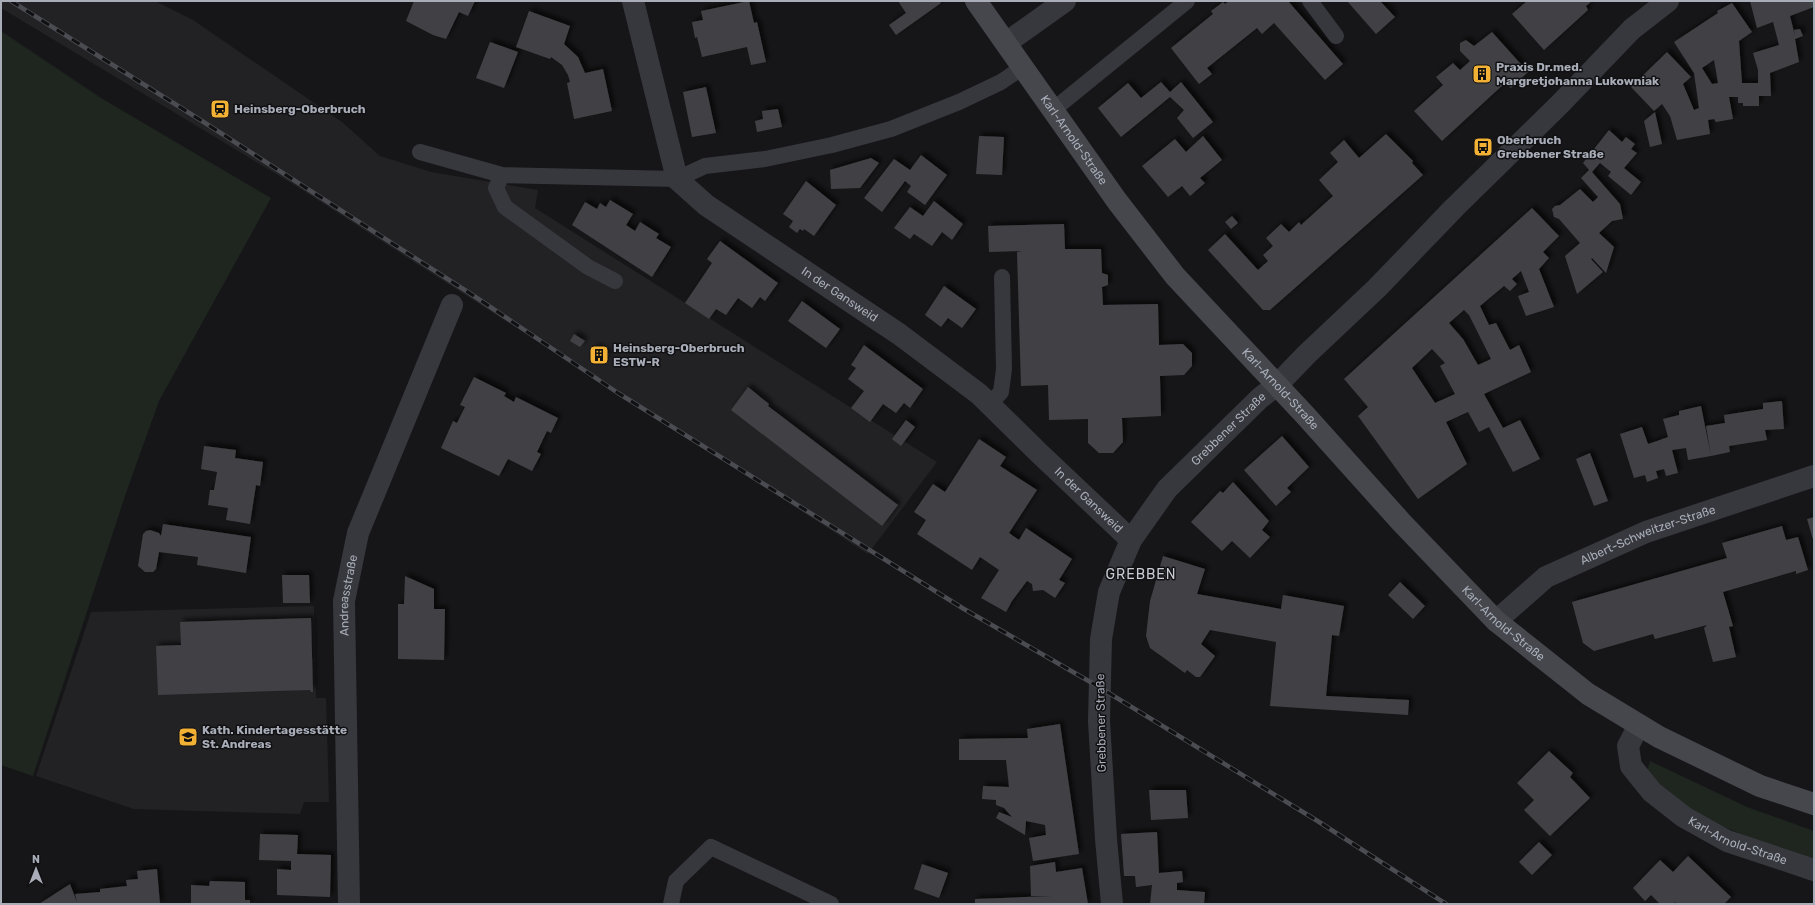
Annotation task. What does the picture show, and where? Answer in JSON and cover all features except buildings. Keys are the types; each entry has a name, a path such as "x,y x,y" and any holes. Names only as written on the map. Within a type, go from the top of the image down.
{"main road":[{"name":"Karl-Arnold-Straße","path":"976,1 1117,201 1175,276 1277,385 1402,523 1496,621 1588,694 1639,725 1660,737 1760,786 1814,804"}],"street":[{"path":"633,1 677,179"},
{"path":"1006,43 1065,1"},
{"name":"Grebbener Straße","path":"1112,904 1106,839 1099,721 1101,639 1109,592 1131,540 1167,489 1260,398 1277,385 1307,354 1377,288 1632,30 1668,1"},
{"name":"In der Gansweid","path":"677,179 706,205 899,334 979,394 1131,540"},
{"name":"Andreasstraße","path":"349,904 344,601 358,533 452,305"},
{"name":"Albert-Schweitzer-Straße","path":"1496,621 1546,577 1646,532 1814,476"},
{"name":"Karl-Arnold-Straße","path":"1639,725 1628,746 1631,766 1652,792 1684,817 1727,841 1814,870"}],"lane":[{"path":"1054,110 1187,1"},
{"path":"1310,1 1336,36"},
{"path":"420,152 502,175 677,179 705,166 780,156 832,146 891,129 959,102 1001,82 1023,67"},
{"path":"502,175 496,188 505,208 588,267 615,281"},
{"path":"990,404 1001,392 1004,369 1002,277"},
{"path":"671,904 676,881 711,847 831,904"}],"shaded area":[{"path":"1,1 155,1 193,20 342,122 380,156 431,172 538,190 535,208 937,462 868,554 296,186 1,8"},
{"path":"1,31 101,98 271,198 159,401 126,493 33,776 1,765"},
{"name":"Kath. Kindertagesstätte St. Andreas","path":"314,606 316,698 326,698 329,802 304,802 300,814 134,809 36,776 91,612"},
{"path":"1650,761 1747,807 1814,831 1814,863 1796,857 1718,824 1686,807 1659,785 1647,771"}],"railway":[{"path":"11,1 202,121 474,296 618,393 964,609 1099,687 1316,820 1446,904"}],"place":[{"name":"Praxis Dr.med. Margretjohanna Lukowniak","path":"1482,74"},
{"name":"Heinsberg-Oberbruch","path":"220,109"},
{"name":"Oberbruch Grebbener Straße","path":"1483,147"},
{"name":"Heinsberg-Oberbruch ESTW-R","path":"599,355"},
{"name":"Kath. Kindertagesstätte St. Andreas","path":"188,737"}],"district":[{"name":"GREBBEN","path":"1141,574"}]}
